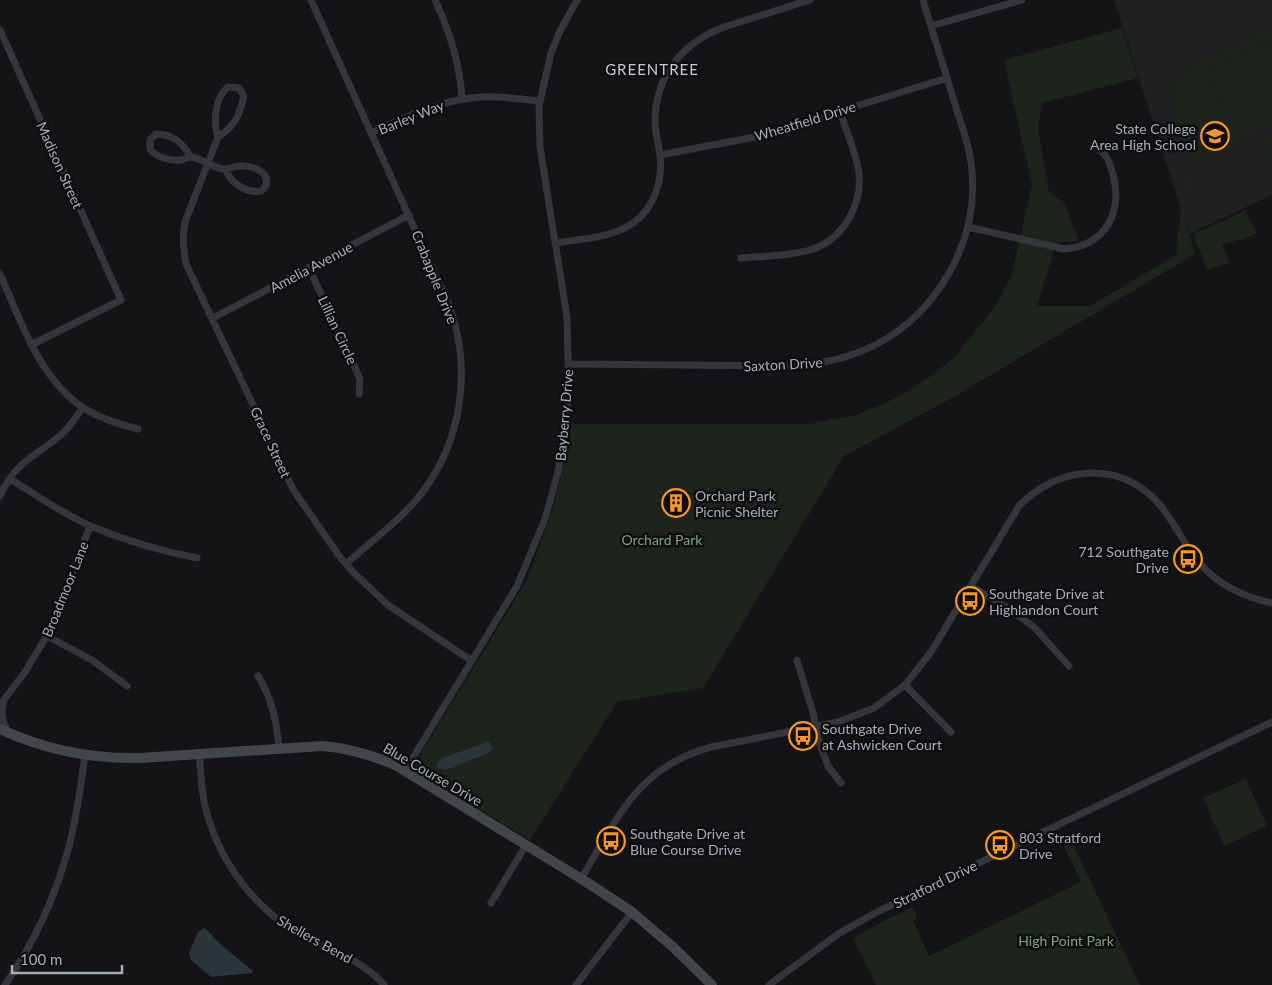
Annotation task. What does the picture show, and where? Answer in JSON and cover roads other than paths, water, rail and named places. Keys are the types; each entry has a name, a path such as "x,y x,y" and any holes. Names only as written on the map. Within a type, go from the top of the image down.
{"main road":[{"name":"Blue Course Drive","path":"0,729 47,747 85,755 124,758 322,746 346,749 379,758 405,771 632,912 673,947 712,985"}],"street":[{"name":"Crabapple Drive","path":"311,0 453,316 461,363 459,407 455,426 445,454 421,494 410,507 346,564"},
{"path":"435,0 454,48 462,99"},
{"name":"Bayberry Drive","path":"405,771 517,586 545,519 559,468 569,394 567,317 540,147 538,127 539,101 551,53 560,31 577,0"},
{"path":"556,244 614,232 634,222 649,206 659,182 660,155 655,122 660,89 670,67 688,47 710,32 810,0"},
{"name":"Saxton Drive","path":"569,364 801,366 846,357 877,344 899,330 918,313 946,278 958,255 968,227 972,196 969,154 923,0"},
{"path":"931,26 1022,0"},
{"name":"Madison Street","path":"0,30 121,300 32,345"},
{"name":"Wheatfield Drive","path":"660,155 760,136 947,78"},
{"path":"228,87 239,88 244,96 238,116 230,128 218,137 214,122 221,97 228,87"},
{"name":"Barley Way","path":"372,133 440,104 462,99 509,97 539,101"},
{"path":"741,258 812,249 830,240 848,222 858,193 858,172 840,111"},
{"path":"191,157 186,147 173,137 156,134 150,140 150,150 158,155 176,160 191,157 225,169 238,166 253,168 264,173 266,177 264,189 259,192 237,185 225,169"},
{"name":"Grace Street","path":"218,137 185,222 183,240 186,264 294,491 346,564 388,605 472,661"},
{"path":"968,227 1064,249 1077,247 1093,240 1108,224 1114,211 1116,200 1116,189 1109,162 1106,156 1098,149"},
{"name":"Amelia Avenue","path":"213,318 409,215"},
{"name":"Lillian Circle","path":"309,268 360,379 359,394"},
{"path":"0,274 32,345 48,373 60,387 83,408 117,424 138,429"},
{"path":"0,496 10,479 28,458 63,433 83,408"},
{"path":"580,879 630,799 654,774 677,759 711,747 838,722 860,714 888,699 907,684 931,652 1019,506 1028,496 1052,481 1063,477 1099,473 1121,478 1144,490 1168,516 1195,558 1218,580 1247,596 1272,603"},
{"path":"10,479 41,499 90,526 138,544 197,558"},
{"name":"Broadmoor Lane","path":"13,735 5,726 2,717 2,703 25,672 47,636 66,592 90,526"},
{"path":"970,586 1009,609 1034,627 1069,666"},
{"path":"47,636 96,663 127,686"},
{"path":"798,660 825,759 841,784"},
{"path":"258,676 273,709 277,724 279,748"},
{"path":"907,684 920,695 920,699 951,732"},
{"name":"Stratford Drive","path":"769,985 838,934 874,913 1272,722"},
{"name":"Shellers Bend","path":"199,754 201,787 213,832 232,871 247,891 282,924 363,966 384,985"},
{"path":"5,985 25,953 54,893 73,831 85,755"},
{"path":"491,903 526,845"},
{"path":"576,985 632,912"}],"place":[{"name":"State College Area High School","path":"1215,136"},
{"name":"Orchard Park Picnic Shelter","path":"676,503"},
{"name":"712 Southgate Drive","path":"1188,559"},
{"name":"Southgate Drive at Highlandon Court","path":"970,601"},
{"name":"Southgate Drive at Ashwicken Court","path":"803,736"},
{"name":"Southgate Drive at Blue Course Drive","path":"611,841"},
{"name":"803 Stratford Drive","path":"1000,845"}],"district":[{"name":"GREENTREE","path":"652,69"}],"park label":[{"name":"Orchard Park","path":"662,539"},
{"name":"High Point Park","path":"1066,940"}]}
